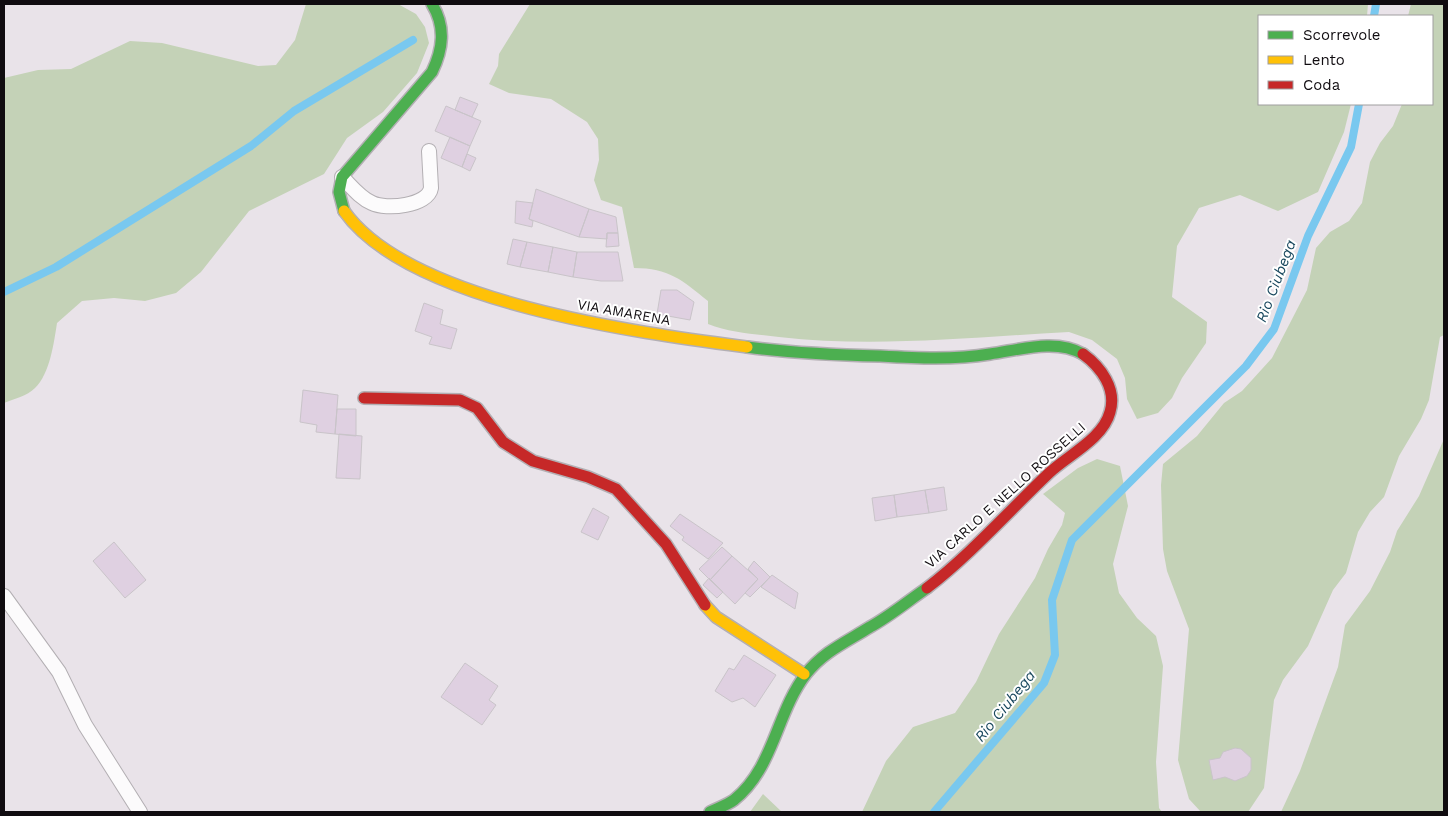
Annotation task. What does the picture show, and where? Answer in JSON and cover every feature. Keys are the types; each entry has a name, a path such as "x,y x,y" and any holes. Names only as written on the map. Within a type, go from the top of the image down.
{"street":[{"path":"342,177 432,72 440,58 442,31 439,18 432,4"},
{"name":"VIA AMARENA","path":"342,177 337,190 341,207 362,232 379,246 451,284 538,311 598,325 797,354 966,357 1055,346 1070,348 1094,361 1107,385 1112,403 1109,417 1100,430"},
{"path":"364,398 460,400 477,408 503,442 533,461 588,477 616,489 666,544 702,602 716,617 804,674"},
{"name":"VIA CARLO E NELLO ROSSELLI","path":"710,812 728,806 757,777 804,674 824,654 876,624 949,570 1064,459 1100,430"}],"lane":[{"path":"342,177 358,194 372,203 395,206 421,201 430,193 429,151"},
{"path":"4,596 59,672 85,725 140,812"}],"green space":[{"path":"306,4 398,4 416,14 425,27 429,43 417,73 383,112 347,138 324,174 249,211 201,272 176,293 145,301 114,298 82,301 57,323 51,357 40,382 28,393 4,403 4,78 38,70 71,69 130,41 162,43 258,66 276,65 295,40"},
{"path":"530,4 1368,4 1367,15 1258,15 1258,105 1351,105 1344,132 1318,192 1278,211 1240,195 1199,208 1177,246 1172,297 1207,322 1206,343 1182,378 1172,398 1158,413 1137,419 1127,399 1125,378 1117,359 1092,340 1069,332 888,342 851,342 752,334 708,324 708,301 690,287 666,273 657,270 634,268 622,207 601,200 594,180 599,160 598,139 587,122 551,99 509,93 489,84 498,66 499,54"},
{"path":"1411,4 1444,4 1444,335 1440,337 1429,400 1421,419 1399,456 1384,497 1370,512 1358,532 1346,573 1333,590 1308,646 1283,680 1274,700 1264,788 1248,812 1201,812 1189,799 1178,760 1189,629 1167,571 1163,549 1161,485 1163,464 1197,436 1224,403 1242,391 1272,358 1307,290 1316,248 1330,232 1349,221 1362,203 1370,162 1380,143 1393,126 1402,105 1433,105 1433,15 1408,15"},
{"path":"1444,439 1444,812 1281,812 1300,771 1338,667 1345,625 1370,591 1390,552 1397,531 1419,496"},
{"path":"1097,459 1120,466 1128,506 1113,564 1119,593 1137,618 1156,636 1163,666 1156,762 1159,808 1162,812 862,812 886,761 913,727 955,713 976,682 999,634 1035,578 1048,549 1062,525 1065,513 1043,494 1078,468"},
{"path":"763,794 782,812 750,812"}],"building":[{"path":"460,97 478,104 472,117 455,110"},
{"path":"446,106 481,121 470,146 435,131"},
{"path":"450,137 470,146 462,167 441,158"},
{"path":"467,154 476,158 470,171 462,167"},
{"path":"536,189 589,209 579,237 529,219"},
{"path":"516,201 533,203 529,219 533,221 532,227 515,223"},
{"path":"589,209 616,217 618,233 607,233 607,239 579,237"},
{"path":"607,233 618,233 619,246 606,247"},
{"path":"513,239 527,242 520,267 507,264"},
{"path":"527,242 553,247 548,272 520,267"},
{"path":"553,247 577,252 573,277 548,272"},
{"path":"577,252 618,252 623,281 601,281 573,277"},
{"path":"661,290 677,290 694,302 690,320 657,314"},
{"path":"424,303 443,310 440,324 457,329 451,349 429,344 432,337 415,331"},
{"path":"303,390 338,395 335,434 316,432 317,425 300,422"},
{"path":"337,409 356,409 356,436 335,434"},
{"path":"339,434 362,436 360,479 336,478"},
{"path":"944,487 947,510 929,513 925,490"},
{"path":"925,490 929,513 897,517 894,495"},
{"path":"894,495 897,517 875,521 872,498"},
{"path":"593,508 609,517 598,540 581,532"},
{"path":"680,514 723,543 708,559 682,540 684,537 670,526"},
{"path":"114,542 146,580 125,598 93,561"},
{"path":"722,547 732,556 710,580 699,569"},
{"path":"732,556 758,579 735,604 710,580"},
{"path":"754,561 770,577 750,597 745,593 758,579 748,569"},
{"path":"772,575 798,593 795,609 761,587"},
{"path":"709,578 723,592 717,598 703,585"},
{"path":"744,655 776,675 755,707 743,698 732,702 715,691 729,668 734,670"},
{"path":"465,663 498,686 489,700 496,705 482,725 441,697"},
{"path":"1235,748 1241,749 1251,758 1251,770 1247,776 1235,781 1225,777 1213,780 1209,760 1220,758 1223,752"}],"waterway":[{"name":"Rio Ciubega","path":"1374,15 1376,4"},
{"path":"4,292 56,267 251,146 294,111 413,40"},
{"name":"Rio Ciubega","path":"934,812 1044,683 1055,655 1052,600 1072,540 1246,366 1274,329 1308,236 1351,147 1359,105"}],"traffic: fast":[{"path":"344,211 339,192 342,177 432,72 436,63 441,46 441,30 432,4"},
{"path":"747,347 813,353 935,358 976,356 1037,346 1049,346 1072,349 1083,354"},
{"path":"710,812 734,800 758,772 796,689 813,666 835,648 885,618 927,588"}],"traffic: slow":[{"path":"344,211 376,243 419,269 472,291 530,308 590,322 648,333 747,347"},
{"path":"705,605 716,617 804,674"}],"traffic: jam":[{"path":"927,588 974,547 1049,473 1093,438 1106,422 1112,403 1109,387 1096,365 1083,354"},
{"path":"364,398 460,400 477,408 503,442 533,461 588,477 616,489 666,544 705,605"}]}
